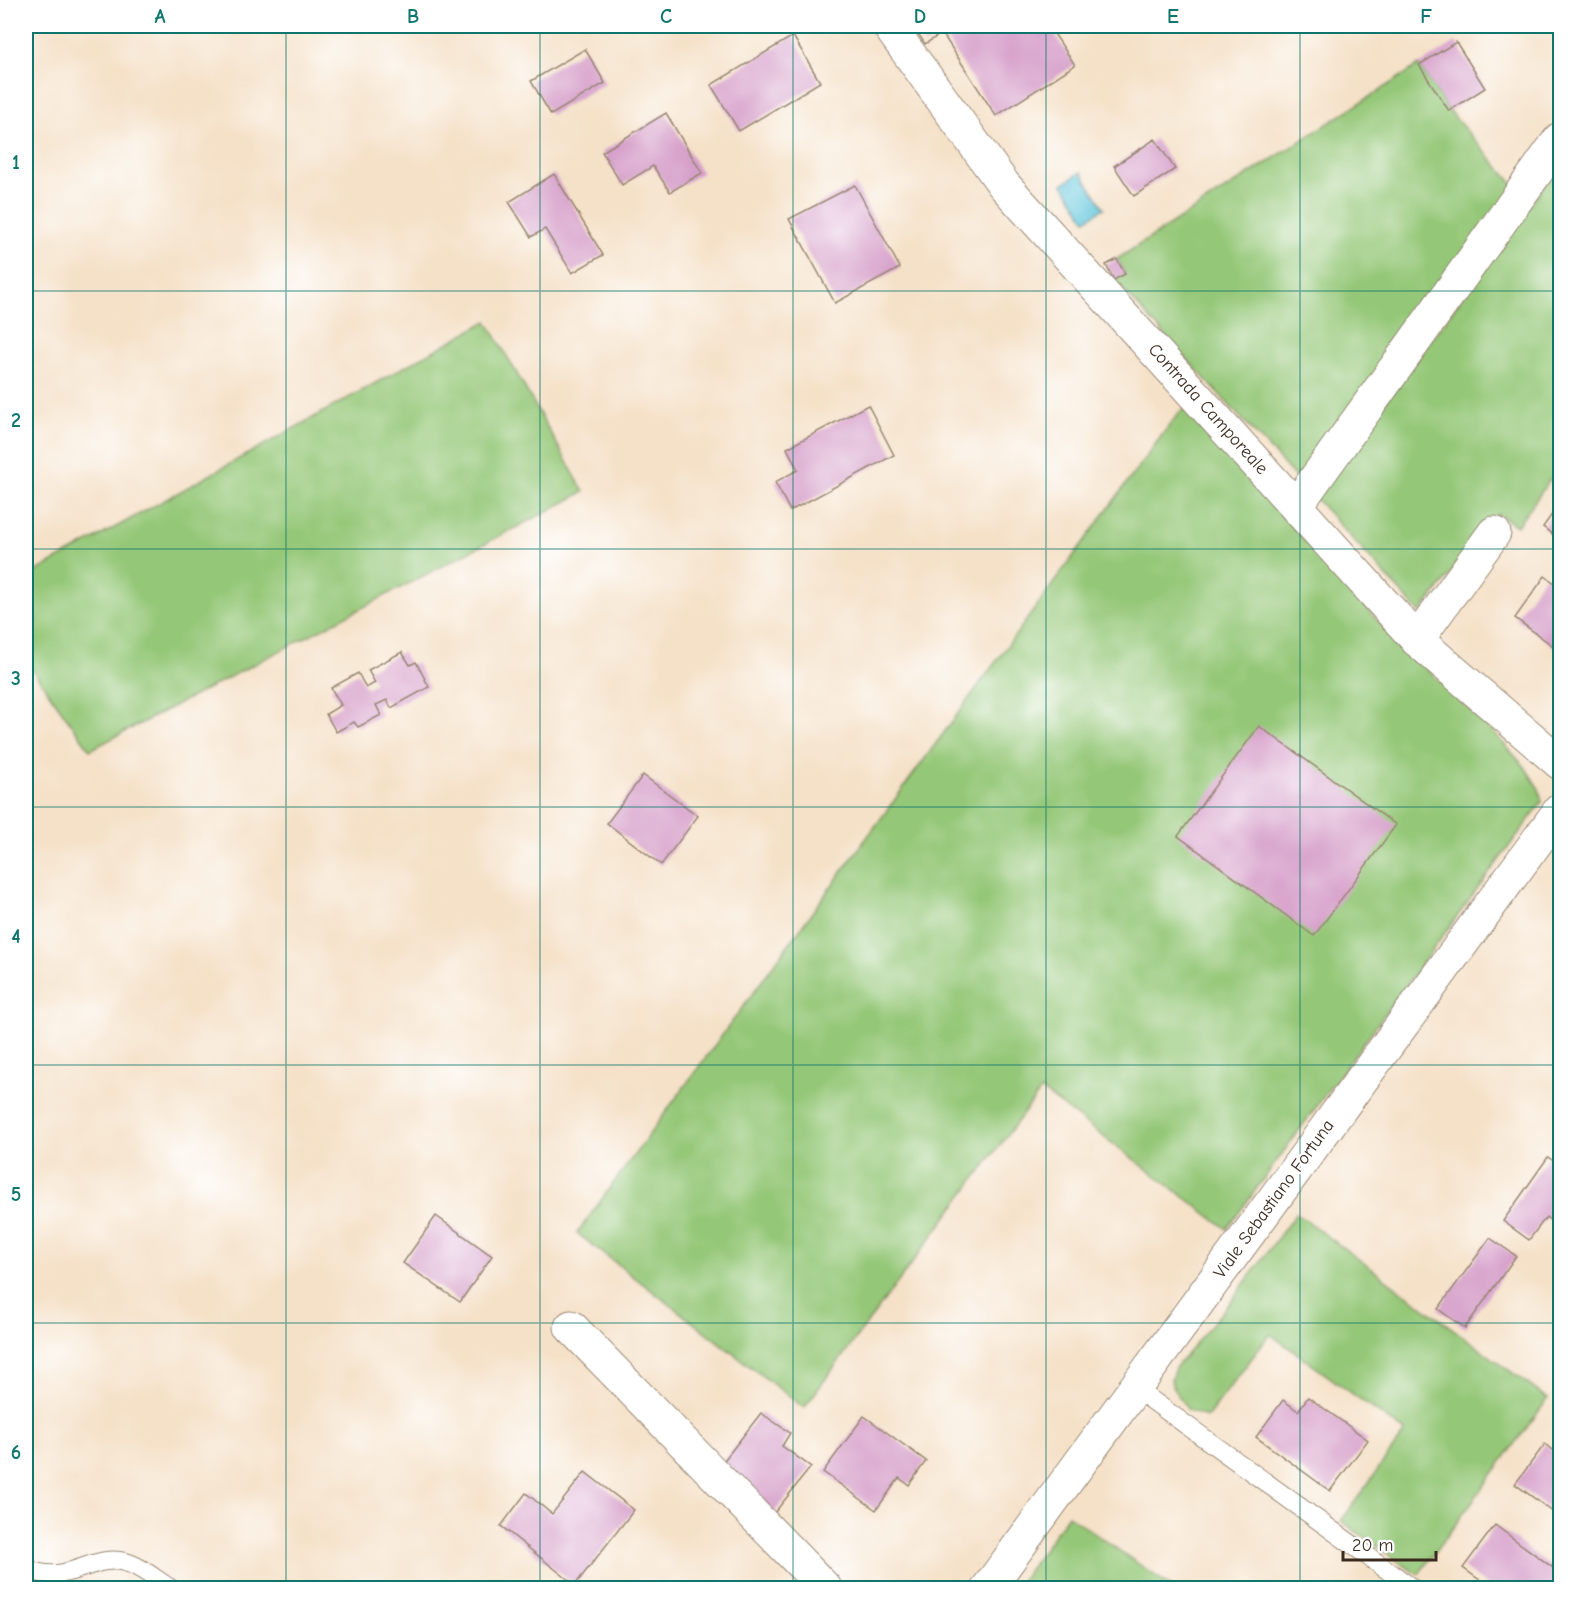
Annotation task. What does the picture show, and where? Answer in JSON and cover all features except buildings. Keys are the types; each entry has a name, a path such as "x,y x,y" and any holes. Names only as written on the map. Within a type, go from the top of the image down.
{"street":[{"name":"Contrada Camporeale","path":"889,26 1004,185 1417,640 1560,763"},
{"path":"1296,506 1560,139"},
{"path":"1417,640 1494,533"},
{"name":"Viale Sebastiano Fortuna","path":"988,1588 1560,810"},
{"path":"571,1327 825,1588"}],"lane":[{"path":"1135,1388 1412,1588"},
{"path":"26,1568 49,1575 62,1575 105,1561 125,1562 170,1588"}],"green space":[{"path":"1419,65 1449,111 1516,187 1299,481 1114,280 1125,274 1117,259"},
{"path":"1560,164 1560,466 1517,526 1498,514 1420,613 1315,498"},
{"path":"487,321 584,492 90,750 26,661 26,577"},
{"path":"1184,409 1393,637 1494,733 1525,767 1539,789 1542,802 1227,1229 1041,1090 804,1408 577,1233 1165,431"},
{"path":"1296,1213 1548,1399 1418,1575 1341,1521 1405,1432 1270,1334 1207,1417 1188,1410 1175,1391 1171,1380 1175,1368 1233,1299"},
{"path":"1068,1515 1173,1588 1016,1588"}],"water":[{"path":"1081,172 1104,208 1086,220 1063,184"}]}
